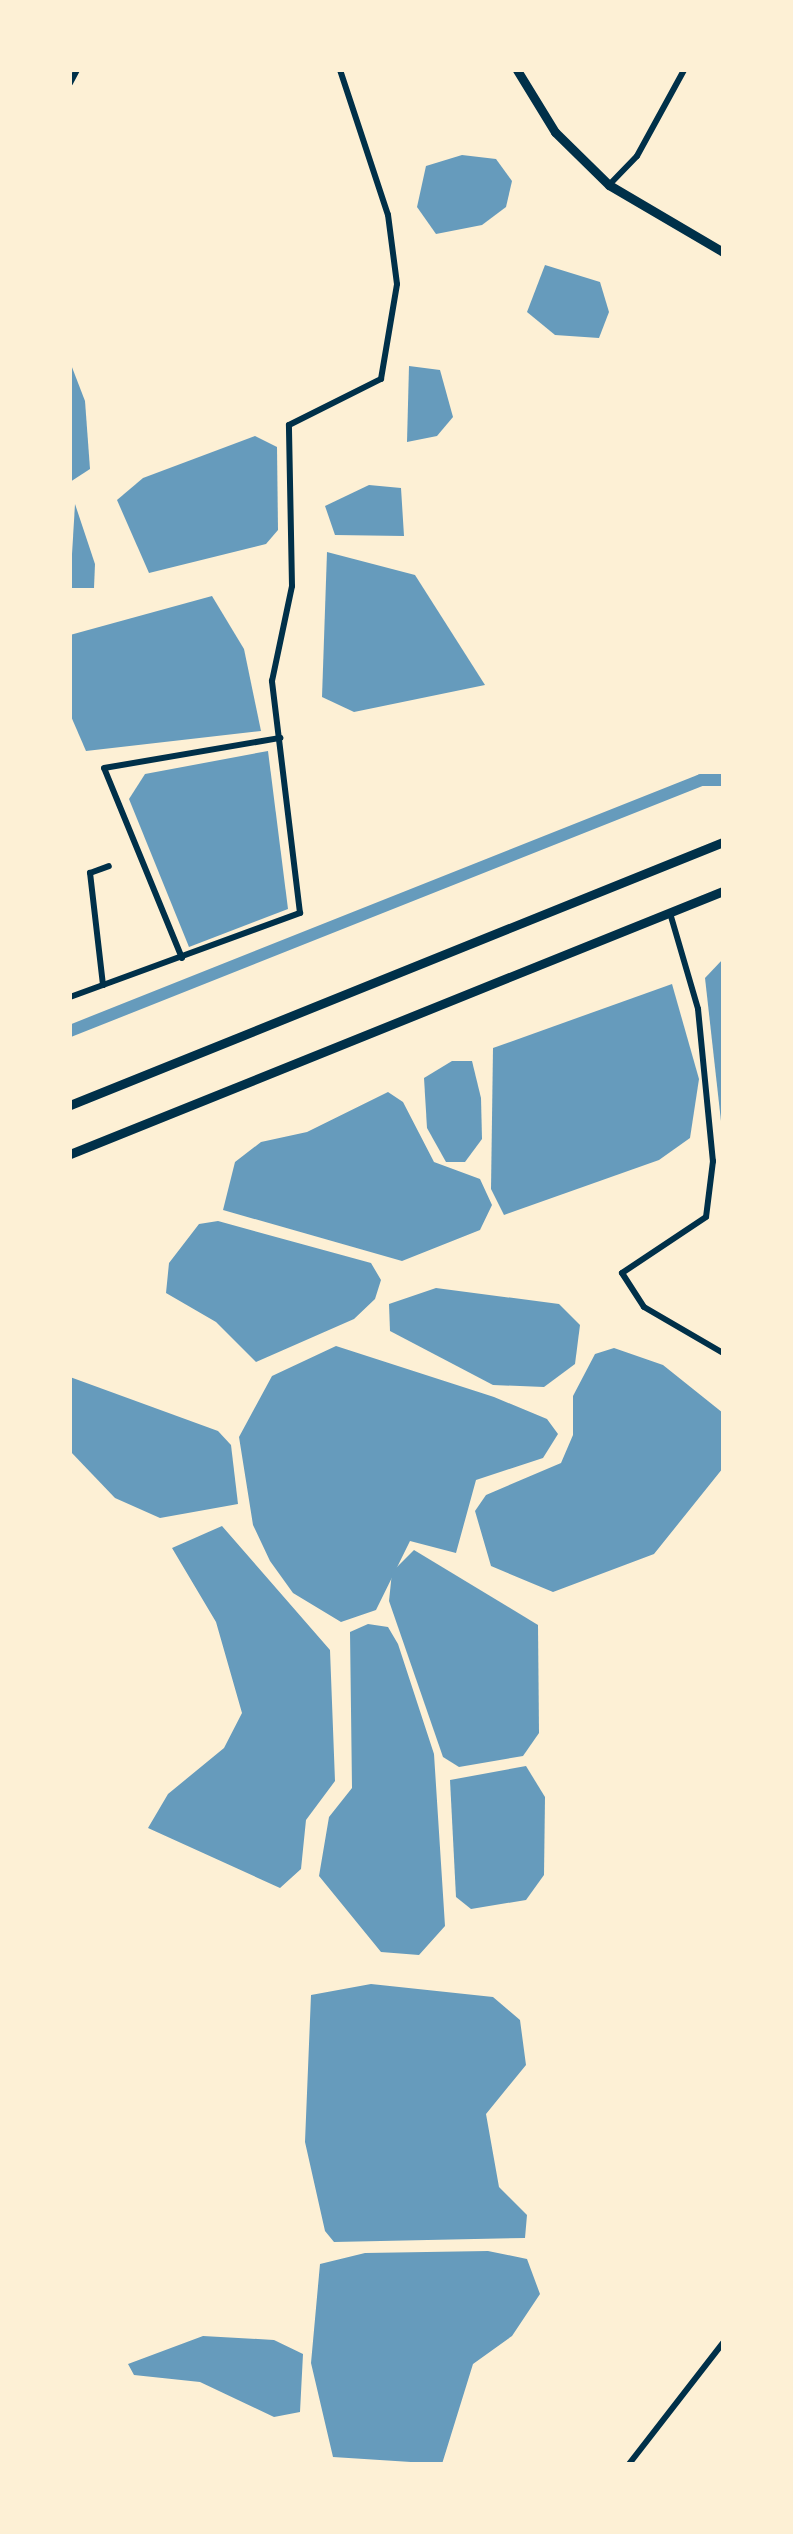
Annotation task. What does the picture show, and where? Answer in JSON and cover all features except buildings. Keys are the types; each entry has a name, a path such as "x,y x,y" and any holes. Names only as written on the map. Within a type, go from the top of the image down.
{"main road":[{"path":"517,70 555,132 609,185 723,252"},
{"path":"70,1105 723,842"},
{"path":"70,1154 723,891"}],"street":[{"path":"70,83 77,70"},
{"path":"70,997 300,913 272,681 292,586 288,425 381,379 396,284 388,215 340,70"},
{"path":"609,185 637,156 684,70"},
{"path":"182,958 104,768 280,738"},
{"path":"103,985 90,873 109,866"},
{"path":"670,913 698,1009 706,1217 622,1273 644,1308 723,1353"},
{"path":"629,2464 723,2343"}],"water":[{"path":"462,155 496,159 512,181 506,207 482,225 436,234 417,207 426,166"},
{"path":"545,265 600,282 609,312 599,338 555,335 527,312"},
{"path":"70,362 85,401 90,469 70,482"},
{"path":"409,366 440,370 453,417 437,436 407,442"},
{"path":"255,436 277,447 278,530 266,544 149,573 117,500 143,478"},
{"path":"369,485 401,488 404,536 335,535 325,506"},
{"path":"75,504 95,564 94,588 70,588"},
{"path":"327,552 415,575 485,685 354,712 322,697"},
{"path":"212,596 244,649 261,731 86,751 70,714 70,635"},
{"path":"268,751 288,909 189,947 129,799 145,774"},
{"path":"723,959 723,1139 705,978"},
{"path":"672,984 699,1079 690,1138 659,1160 504,1215 491,1189 493,1048"},
{"path":"452,1061 472,1061 481,1098 482,1139 465,1162 446,1162 427,1128 424,1078"},
{"path":"388,1092 403,1102 434,1162 480,1179 492,1205 480,1230 402,1261 223,1210 235,1162 261,1142 307,1132"},
{"path":"218,1221 371,1263 381,1280 375,1299 354,1319 256,1362 216,1322 166,1293 169,1263 199,1224"},
{"path":"436,1288 559,1304 580,1325 575,1364 544,1387 493,1385 390,1331 389,1304"},
{"path":"336,1346 494,1397 547,1419 558,1434 543,1458 476,1480 456,1553 410,1541 376,1610 341,1622 293,1593 270,1561 253,1525 239,1437 272,1376"},
{"path":"614,1348 663,1365 723,1413 723,1468 654,1554 553,1592 491,1566 475,1511 486,1495 561,1463 573,1435 573,1396 595,1354"},
{"path":"70,1377 218,1431 231,1445 238,1504 160,1518 115,1498 70,1451"},
{"path":"222,1526 330,1650 335,1781 306,1820 301,1869 280,1888 148,1828 168,1794 224,1748 242,1713 216,1622 172,1548"},
{"path":"414,1550 538,1625 539,1733 523,1756 459,1767 443,1757 389,1601 392,1572"},
{"path":"368,1624 388,1627 398,1644 434,1754 445,1926 419,1955 381,1952 319,1876 329,1817 352,1788 350,1632"},
{"path":"526,1766 545,1797 544,1875 526,1900 471,1909 456,1897 450,1780"},
{"path":"371,1984 493,1997 520,2020 526,2065 486,2114 499,2187 527,2215 525,2238 334,2242 325,2231 305,2142 311,1995"},
{"path":"488,2251 527,2259 540,2294 512,2336 473,2364 442,2464 333,2457 311,2363 320,2264 365,2253"},
{"path":"203,2336 274,2340 303,2354 300,2412 274,2417 200,2382 134,2375 128,2364"}],"waterway":[{"path":"70,1031 701,780 723,780"}]}
